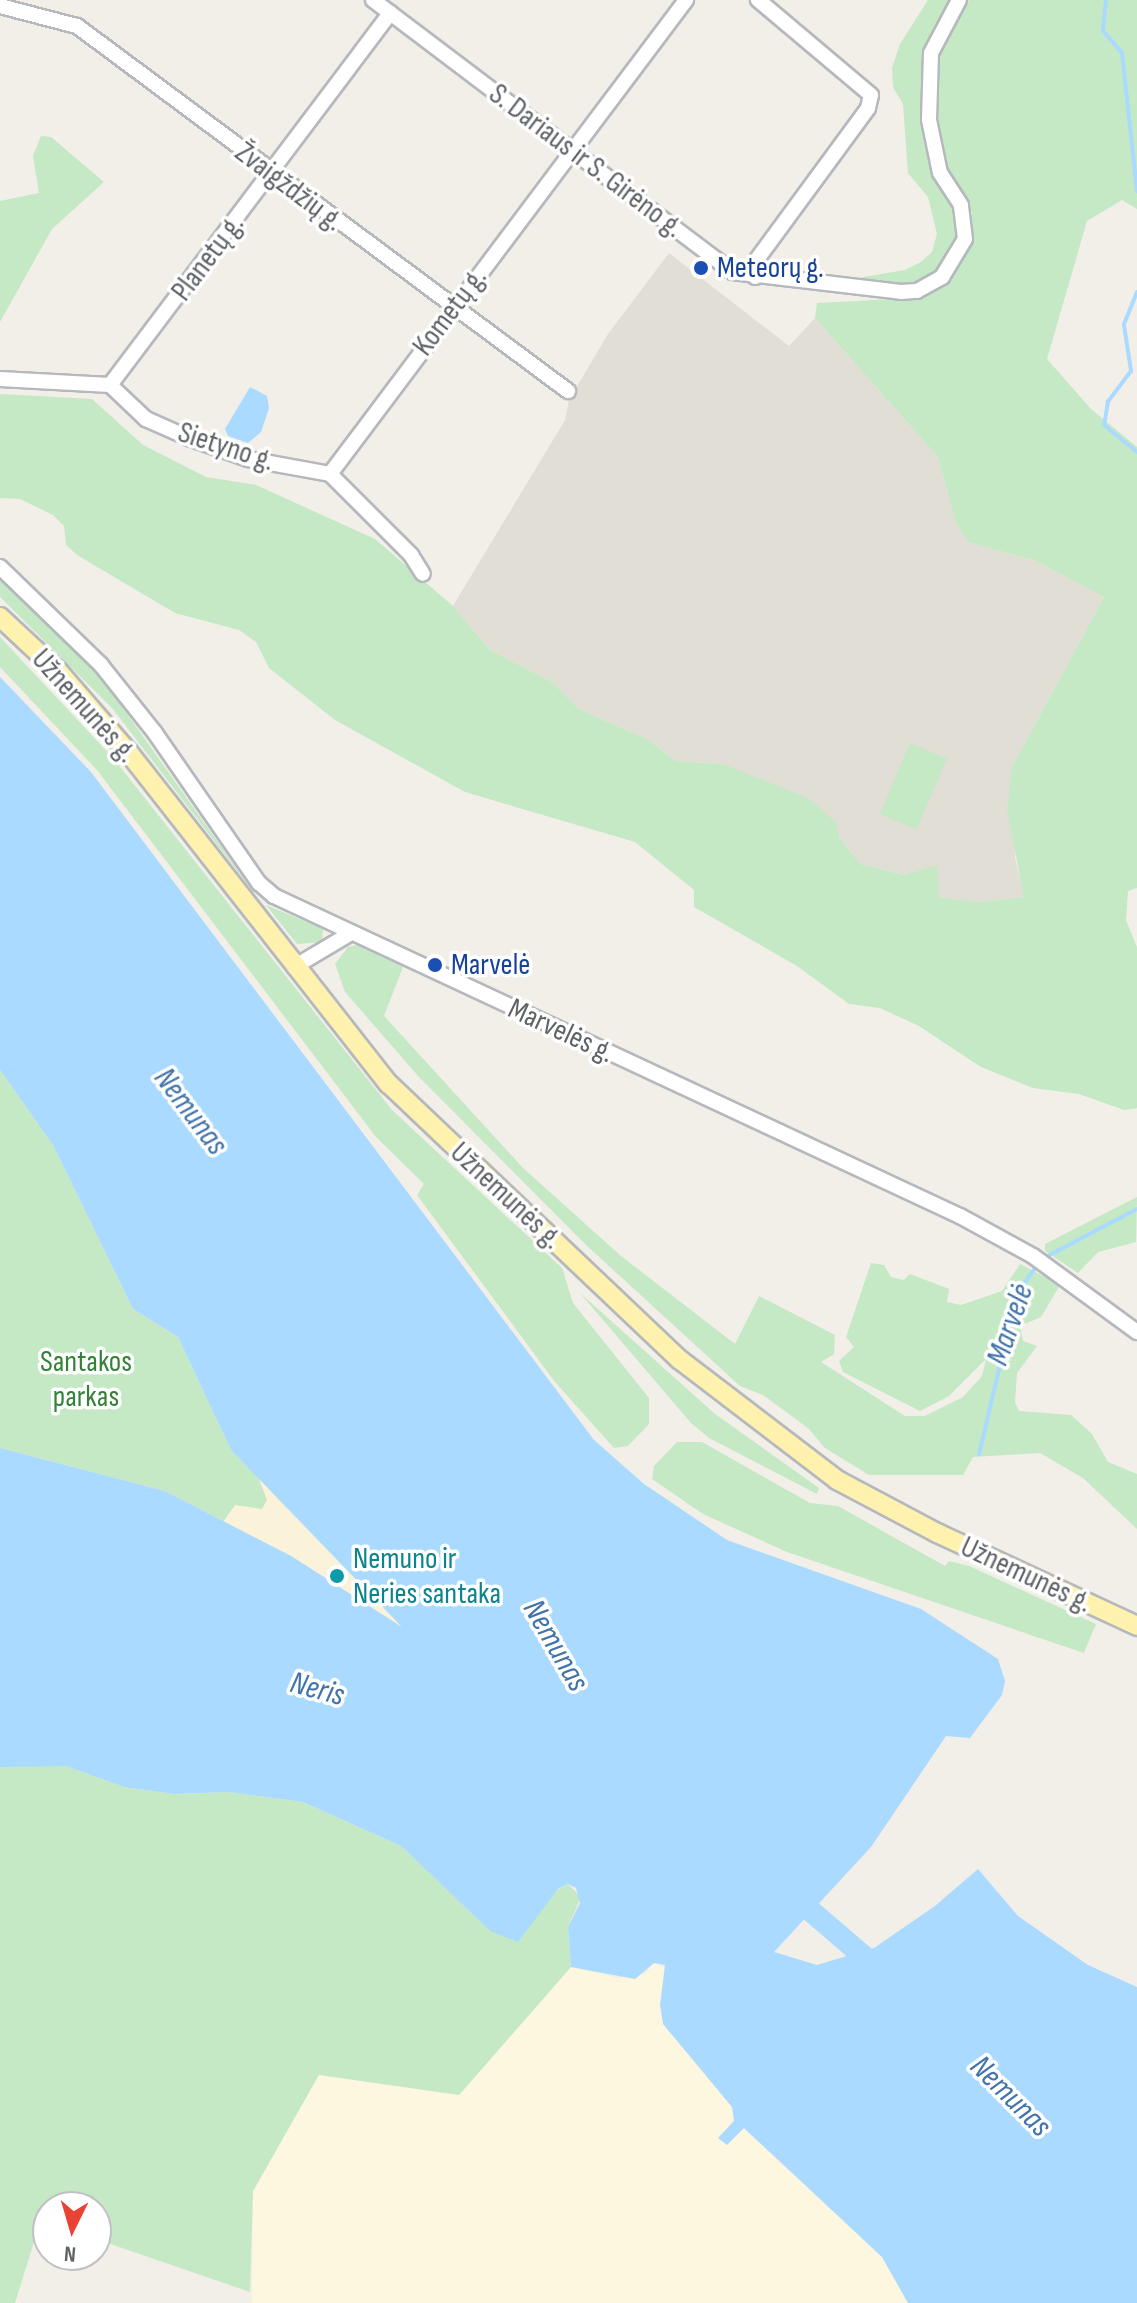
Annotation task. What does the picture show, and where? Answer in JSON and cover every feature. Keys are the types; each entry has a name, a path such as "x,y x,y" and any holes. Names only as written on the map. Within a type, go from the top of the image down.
{"main road":[{"name":"Užnemunės g.","path":"0,617 58,671 129,753 294,967 389,1084 458,1153 679,1359 772,1435 837,1480 906,1518 1137,1626"}],"street":[{"name":"S. Dariaus ir S. Girėno g.","path":"373,0 719,264 755,277 795,277 901,292 929,287 953,266 965,239 965,222 940,173 929,94 936,36 959,0"},
{"name":"Kometų g.","path":"330,474 686,0"},
{"path":"755,277 758,258 868,108 870,89 758,0"},
{"name":"Žvaigždžių g.","path":"0,6 77,26 452,309 568,391"},
{"name":"Planetų g.","path":"110,385 390,13"},
{"path":"0,379 110,385"},
{"name":"Sietyno g.","path":"110,385 146,419 191,439 248,459 330,474"},
{"path":"330,474 411,555 423,574"},
{"name":"Marvelės g.","path":"0,567 101,665 155,733 259,883 348,935 960,1216 1050,1267 1137,1332"},
{"path":"294,967 348,935"}],"shaded area":[{"path":"669,253 789,346 815,318 938,457 955,521 968,542 1036,561 1104,597 1012,767 1015,858 1025,897 979,902 938,897 906,875 861,864 839,838 723,764 676,761 647,739 579,709 552,682 490,650 453,606 565,420 569,400 608,334"},
{"path":"654,1963 667,1969 663,2024 732,2107 734,2120 719,2138 727,2145 743,2128 882,2257 908,2303 252,2303 253,2192 319,2074 459,2095 571,1967 618,1978 645,1974"}],"green space":[{"path":"928,0 953,0 926,47 925,144 955,210 959,239 942,271 917,286 852,279 905,270 921,262 932,252 937,234 928,197 908,173 903,104 893,87 892,68 900,44"},
{"path":"969,0 1137,0 1137,209 1122,200 1087,221 1047,359 1091,409 1137,447 1137,888 1128,891 1126,920 1137,947 1137,1108 1124,1110 1079,1094 1033,1088 981,1067 919,1026 880,1008 849,1004 797,966 694,907 694,890 635,842 465,792 335,720 269,668 256,642 239,630 175,613 77,555 66,545 64,526 53,515 20,499 0,498 0,394 92,399 143,445 206,477 256,485 375,539 453,606 490,650 552,682 579,709 647,739 676,761 723,764 808,798 836,822 839,838 861,864 905,875 937,865 939,897 979,902 1024,897 1007,811 1012,767 1104,597 1036,561 968,542 955,521 938,457 815,318 817,303 915,298 936,290 954,275 967,251 972,213 941,157 935,76 937,49"},
{"path":"41,136 51,137 104,182 52,229 0,322 0,201 39,193 33,156"},
{"path":"0,573 91,663 254,893 112,708 0,597"},
{"path":"0,637 113,758 392,1110 562,1268 573,1303 649,1398 649,1424 628,1446 614,1448 555,1382 417,1195 424,1184 376,1137 97,770 0,667"},
{"path":"910,743 947,759 917,830 880,814"},
{"path":"266,905 323,929 322,942 297,944"},
{"path":"357,945 403,967 384,1016 523,1168 621,1256 735,1344 759,1296 835,1335 834,1354 821,1362 905,1416 925,1416 963,1397 982,1376 986,1359 949,1396 920,1411 843,1372 839,1361 854,1347 846,1337 871,1263 884,1265 891,1277 904,1280 910,1274 949,1289 947,1302 961,1305 1002,1291 1020,1264 1060,1285 1041,1317 1020,1326 1023,1341 1037,1346 1017,1373 1015,1402 1019,1411 1071,1415 1092,1434 1108,1462 1137,1474 1137,1529 1083,1478 1040,1453 973,1457 963,1475 869,1475 825,1448 808,1428 763,1395 740,1386 586,1245 419,1077 345,992 335,964 348,947"},
{"name":"Santakos parkas","path":"0,1070 53,1145 133,1309 178,1337 231,1450 405,1630 291,1556 165,1491 0,1448"},
{"path":"1137,1197 1136,1242 1098,1252 1078,1273 1045,1251 1045,1244"},
{"path":"580,1293 715,1414 819,1488 817,1494 709,1438 691,1423"},
{"path":"677,1442 702,1442 810,1503 838,1506 945,1566 949,1561 969,1566 1096,1624 1084,1653 787,1552 703,1514 652,1479 654,1466"},
{"path":"66,1766 124,1787 174,1794 229,1792 303,1802 401,1846 490,1931 568,1884 581,1897 568,1927 571,1967 459,2095 319,2075 253,2191 250,2292 112,2245 112,2191 32,2191 32,2248 15,2303 0,2303 0,1767"}],"sand":[{"path":"259,1479 405,1630 291,1556 223,1522 235,1505 262,1509 267,1500"}],"water":[{"path":"250,387 267,396 269,408 261,432 248,443 228,436 225,429"},
{"name":"Neris","path":"0,677 91,772 594,1440 644,1484 727,1540 921,1609 998,1659 1005,1681 1002,1695 970,1738 946,1736 871,1847 774,1952 817,1965 874,1948 935,1906 978,1869 1018,1916 1088,1965 1137,1987 1137,2303 908,2303 882,2257 744,2128 727,2145 718,2138 734,2121 732,2107 663,2024 660,2005 665,1965 654,1963 635,1979 571,1967 568,1927 580,1903 576,1888 568,1884 558,1889 518,1942 490,1931 401,1846 303,1802 229,1792 174,1794 124,1787 66,1766 0,1767 0,1448 165,1491 291,1556 402,1627 231,1450 178,1337 133,1309 53,1145 0,1070"}],"waterway":[{"name":"Marvelė","path":"1106,0 1103,31 1122,53 1137,191"},
{"name":"Marvelė","path":"1137,292 1124,325 1131,371 1108,401 1104,425 1137,452"},
{"name":"Marvelė","path":"1044,1258 1137,1209"},
{"name":"Marvelė","path":"979,1454 1017,1293 1038,1264"},
{"name":"Nemunas","path":"790,1893 882,1972"}],"place":[{"name":"Meteorų g.","path":"701,268"},
{"name":"Marvelė","path":"435,965"},
{"name":"Nemuno ir Neries santaka","path":"337,1576"}]}
